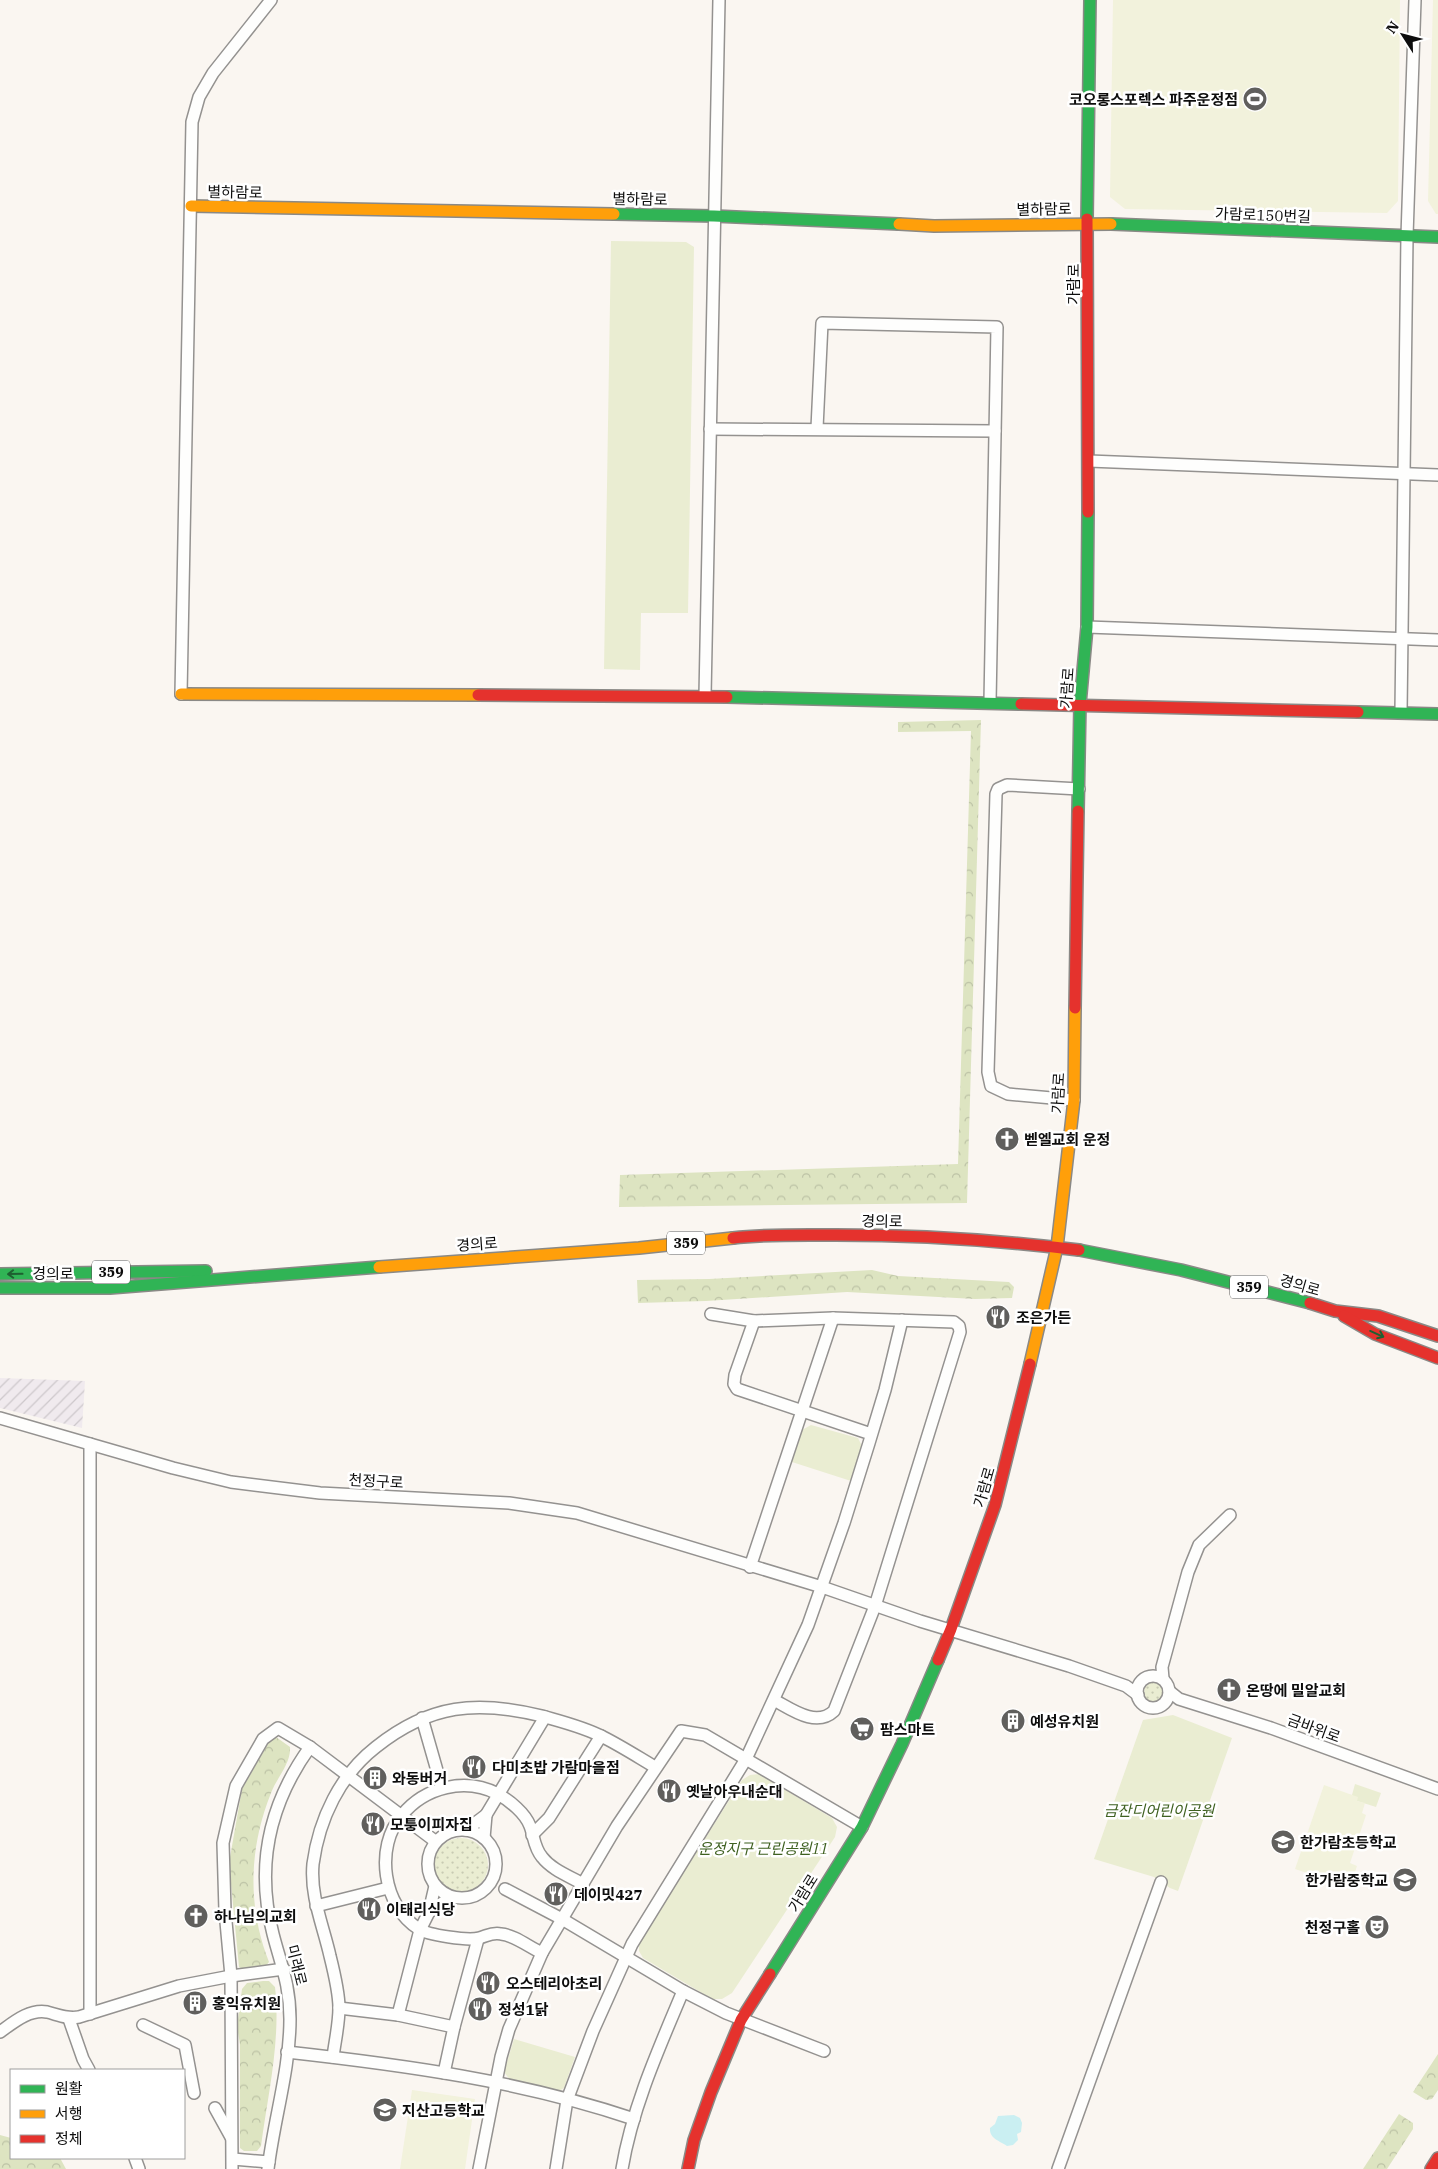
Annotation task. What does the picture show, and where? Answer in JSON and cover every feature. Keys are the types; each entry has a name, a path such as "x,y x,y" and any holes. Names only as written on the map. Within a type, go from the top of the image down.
{"street":[{"path":"271,0 213,73 199,96 192,122 181,694 705,696 1438,714"},
{"path":"705,696 719,0"},
{"name":"가람로","path":"688,2169 694,2140 741,2020 862,1827 902,1744 951,1629 995,1505 1050,1288 1057,1247 1074,1100 1080,704 1087,627 1089,461 1087,223 1090,0"},
{"path":"1401,712 1407,236 1415,0"},
{"name":"별하람로","path":"191,206 714,216 934,226 1087,223"},
{"name":"가람로150번길","path":"1087,223 1438,237"},
{"path":"816,428 822,323 997,327 990,702"},
{"path":"710,429 816,428 995,431"},
{"path":"1089,461 1438,476"},
{"path":"1087,627 1438,640"},
{"path":"1074,1100 1003,1092 991,1086 988,1072 996,794 1007,785 1079,789"},
{"name":"경의로","path":"0,1274 220,1276 316,1272 638,1248 761,1235 887,1235 1057,1247 1181,1270 1288,1296 1335,1311 1378,1316 1438,1336"},
{"path":"0,1263 220,1276"},
{"path":"0,1298 121,1299 220,1276"},
{"name":"경의로","path":"0,1288 110,1288 220,1276"},
{"path":"1335,1311 1385,1306 1438,1324"},
{"path":"1335,1311 1375,1334 1438,1358"},
{"path":"711,1314 754,1321 833,1318 954,1322 959,1326 960,1332 875,1606 834,1711 820,1719 811,1718 774,1700"},
{"path":"750,1567 833,1318"},
{"path":"556,2169 567,2100 593,2031 626,1956 643,1924 746,1759 808,1625 885,1390 902,1320"},
{"path":"754,1321 734,1384 737,1389 871,1434"},
{"name":"천정구로","path":"0,1418 192,1473 262,1487 320,1493 508,1503 577,1513 750,1567 822,1587 875,1606 951,1629"},
{"path":"90,1444 90,2014"},
{"path":"1158,1678 1188,1572 1200,1545 1230,1515"},
{"path":"951,1629 1126,1686 1138,1695 1140,1700 1148,1707 1159,1707 1179,1699"},
{"path":"1126,1686 1140,1683 1146,1678 1158,1678 1168,1684 1169,1691 1165,1703"},
{"path":"1138,1695 1140,1683"},
{"path":"1169,1691 1179,1699"},
{"name":"금바위로","path":"1179,1699 1271,1728 1438,1789"},
{"path":"333,2057 339,2008 330,1955 316,1906 313,1866 319,1834 332,1801 348,1775 367,1754 392,1734 422,1718 452,1709 486,1706 515,1710 564,1722 601,1736 655,1768"},
{"path":"466,1830 484,1838 494,1852 495,1869 489,1885 484,1890 471,1898 459,1899 438,1890 427,1871 427,1859 435,1842 447,1833 466,1830 486,1815 545,1717"},
{"path":"422,1718 442,1788"},
{"path":"268,2166 233,2164 230,1976 222,1844 236,1786 263,1739 274,1729 278,1728 310,1747 435,1842"},
{"path":"479,2169 510,2029 542,1953 617,1826 681,1731 706,1735 862,1827"},
{"path":"532,1835 549,1818 601,1736"},
{"name":"미래로","path":"268,2166 287,2052 290,2021 289,1995 284,1970 266,1903 266,1852 277,1805 296,1767 310,1747"},
{"path":"542,1953 502,1934 489,1934 478,1939 420,1930 400,1911 388,1888 386,1862 390,1838 401,1816 424,1796 442,1788 462,1786 480,1788 498,1794 515,1806 529,1824 540,1856 550,1866 583,1884"},
{"path":"484,1838 486,1815"},
{"path":"495,1869 506,1889"},
{"path":"1058,2169 1161,1882"},
{"path":"398,2015 420,1930 429,1912 435,1886"},
{"path":"316,1906 388,1888"},
{"path":"484,1890 506,1889 626,1956 683,1991 741,2020 824,2051"},
{"path":"429,1912 451,1897"},
{"path":"444,2073 454,2027 478,1939"},
{"path":"0,2032 24,2016 38,2011 69,2019 90,2014 155,1992 230,1976 284,1970"},
{"path":"622,2169 634,2119 683,1991"},
{"path":"339,2008 398,2015 454,2027"},
{"path":"69,2019 89,2069"},
{"path":"143,2025 185,2045 194,2093"},
{"path":"287,2052 333,2057 497,2082 601,2108 634,2119"},
{"path":"215,2108 232,2140"},
{"path":"1431,2169 1438,2158"}],"shaded area":[{"path":"0,1378 85,1381 82,1428 0,1408"}],"green space":[{"name":"코오롱스포렉스 파주운정점","path":"1113,0 1400,0 1398,201 1387,213 1125,209 1110,197"},
{"path":"1433,0 1438,0 1438,214 1436,214 1428,201"},
{"path":"611,241 686,242 694,247 688,613 641,613 640,670 604,669"},
{"path":"981,720 967,1203 619,1207 620,1175 958,1164 971,731 898,732 898,722"},
{"path":"872,1270 898,1276 1009,1282 1014,1287 1012,1298 975,1299 847,1292 706,1301 638,1303 637,1280 709,1279"},
{"path":"811,1425 858,1438 862,1446 851,1481 792,1462 802,1430"},
{"path":"1154,1682 1161,1685 1164,1692 1161,1699 1154,1702 1147,1699 1144,1692 1147,1685"},
{"name":"금잔디어린이공원","path":"1173,1715 1232,1738 1178,1891 1154,1877 1094,1859 1143,1720"},
{"path":"276,1737 290,1747 290,1753 286,1765 271,1793 264,1814 258,1835 253,1877 257,1920 269,1962 265,1967 245,1970 239,1967 229,1863 242,1789 269,1742"},
{"name":"운정지구 근린공원11","path":"759,1774 832,1818 837,1827 835,1837 732,1993 722,1999 712,1999 643,1958 639,1951 639,1943 742,1780 750,1775"},
{"path":"1355,1784 1381,1793 1376,1807 1357,1801 1352,1795"},
{"path":"1324,1785 1358,1797 1357,1801 1365,1803 1362,1813 1366,1815 1350,1863 1357,1866 1350,1888 1295,1869"},
{"path":"461,1838 471,1840 480,1846 486,1855 488,1865 486,1875 480,1884 471,1890 461,1892 451,1890 442,1884 436,1875 434,1865 436,1855 442,1846 451,1840"},
{"path":"269,1981 275,1987 276,2027 273,2067 261,2146 257,2151 244,2151 240,2148 240,2044 237,2027 242,1989 247,1983"},
{"path":"514,2039 575,2057 564,2088 557,2092 510,2080 504,2072"},
{"path":"1438,2054 1438,2090 1432,2099 1426,2100 1413,2092"},
{"path":"412,2090 475,2099 465,2169 400,2169"},
{"path":"1399,2114 1413,2123 1413,2129 1387,2169 1363,2169"},
{"path":"0,2135 10,2138 10,2159 61,2159 66,2169 0,2169"}],"water":[{"path":"1014,2115 1020,2118 1022,2123 1021,2132 1017,2134 1018,2140 1013,2145 1007,2146 991,2135 990,2128 995,2124 998,2116"}],"traffic: fast":[{"path":"1087,219 1090,0"},
{"path":"614,214 714,216 899,224"},
{"path":"1111,224 1438,237"},
{"path":"1078,811 1080,704 1087,627 1088,512"},
{"path":"727,697 1021,704"},
{"path":"1358,712 1438,714"},
{"path":"1079,1250 1181,1270 1310,1303"},
{"path":"0,1288 110,1288 379,1267"},
{"path":"0,1274 206,1271"},
{"path":"770,1974 862,1827 902,1744 938,1660"}],"traffic: slow":[{"path":"191,206 614,214"},
{"path":"899,224 934,226 1111,224"},
{"path":"181,694 478,695"},
{"path":"1030,1364 1057,1247 1074,1100 1075,1008"},
{"path":"379,1267 639,1248 733,1238"}],"traffic: jam":[{"path":"1087,219 1088,512"},
{"path":"478,695 727,697"},
{"path":"1021,704 1358,712"},
{"path":"1075,1008 1078,811"},
{"path":"733,1238 784,1235 927,1237 1079,1250"},
{"path":"1310,1303 1335,1311 1378,1316 1438,1336"},
{"path":"1344,1316 1375,1334 1438,1358"},
{"path":"938,1660 951,1629 995,1505 1030,1364"},
{"path":"688,2169 694,2140 711,2092 741,2020 770,1974"},
{"path":"1431,2169 1438,2158"}],"place":[{"name":"코오롱스포렉스 파주운정점","path":"1255,99"},
{"name":"벧엘교회 운정","path":"1007,1139"},
{"name":"조은가든","path":"998,1317"},
{"name":"온땅에 밀알교회","path":"1229,1690"},
{"name":"예성유치원","path":"1013,1721"},
{"name":"팜스마트","path":"862,1729"},
{"name":"다미초밥 가람마을점","path":"474,1767"},
{"name":"와동버거","path":"375,1778"},
{"name":"옛날아우내순대","path":"669,1791"},
{"name":"모퉁이피자집","path":"373,1824"},
{"name":"한가람초등학교","path":"1283,1842"},
{"name":"한가람중학교","path":"1405,1880"},
{"name":"데이밋427","path":"556,1894"},
{"name":"이태리식당","path":"369,1909"},
{"name":"하나님의교회","path":"196,1916"},
{"name":"천정구홀","path":"1377,1927"},
{"name":"오스테리아초리","path":"488,1983"},
{"name":"홍익유치원","path":"195,2003"},
{"name":"정성1닭","path":"480,2009"},
{"name":"지산고등학교","path":"385,2110"}]}
